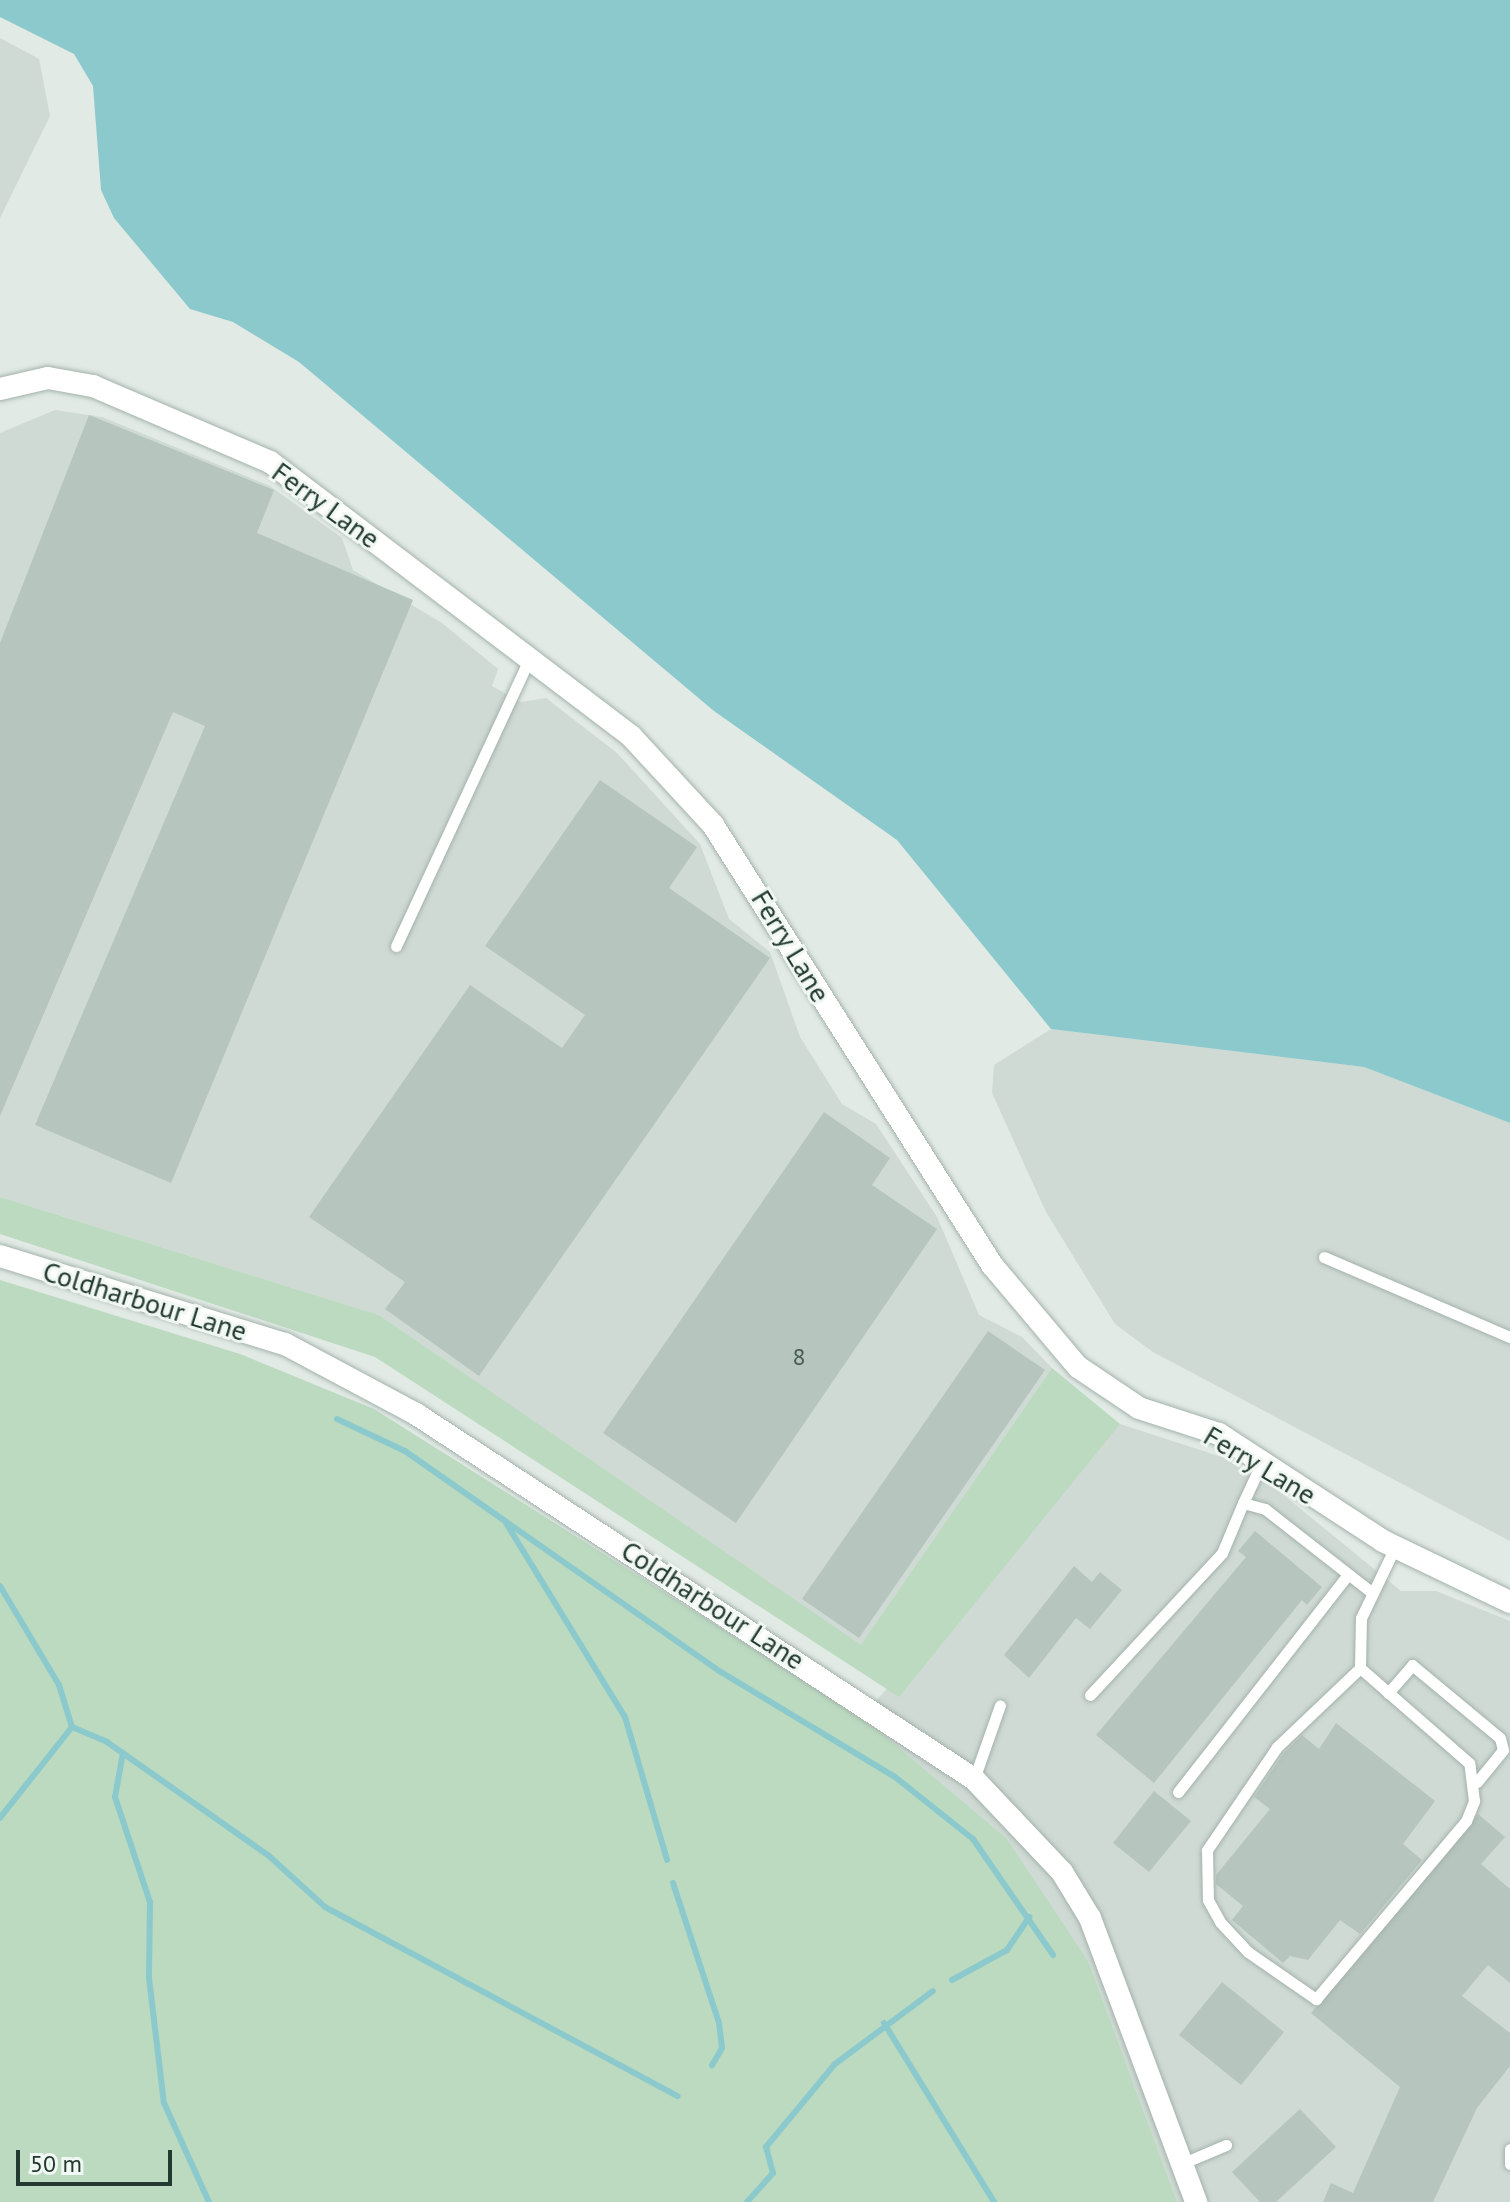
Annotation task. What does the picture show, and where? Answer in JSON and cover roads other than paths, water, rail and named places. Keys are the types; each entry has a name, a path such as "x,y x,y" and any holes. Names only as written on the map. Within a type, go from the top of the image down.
{"street":[{"name":"Ferry Lane","path":"0,389 48,378 93,386 270,462 530,657 657,758 713,825 1025,1309 1106,1389 1156,1415 1219,1434 1395,1547 1510,1602"},
{"name":"Coldharbour Lane","path":"0,1256 285,1344 416,1414 974,1779 1062,1872 1090,1918 1196,2202"}],"lane":[{"path":"396,946 530,657"},
{"path":"1324,1257 1510,1337"},
{"path":"1090,1695 1222,1553 1262,1462"},
{"path":"1243,1503 1265,1509 1370,1591"},
{"path":"1388,1693 1412,1665 1500,1738 1503,1750 1477,1782 1466,1821 1316,1999 1248,1952 1208,1900 1207,1850 1277,1747 1360,1668 1361,1618 1370,1591 1395,1547"},
{"path":"1178,1792 1347,1576"},
{"path":"1360,1668 1469,1763 1477,1782"},
{"path":"974,1779 1000,1705"},
{"path":"1180,2164 1226,2145"},
{"path":"1510,2149 1510,2164"}],"water":[{"path":"0,0 1510,0 1510,1123 1364,1067 1051,1029 897,840 714,711 299,362 233,322 190,309 114,218 101,190 93,86 74,54 0,17"}],"waterway":[{"path":"337,1419 405,1451 721,1672 895,1777 973,1839 1053,1955"},
{"path":"506,1523 625,1717 667,1860"},
{"path":"0,1586 59,1685 72,1727 0,1818"},
{"path":"72,1727 107,1742 269,1856 325,1907 677,2096"},
{"path":"123,1753 115,1797 150,1902 149,1978 164,2103 209,2202"},
{"path":"673,1883 719,2023 722,2048 712,2065"},
{"path":"952,1980 1007,1950 1029,1917"},
{"path":"747,2202 773,2173 766,2147 835,2064 933,1991"},
{"path":"884,2023 994,2202"}]}
